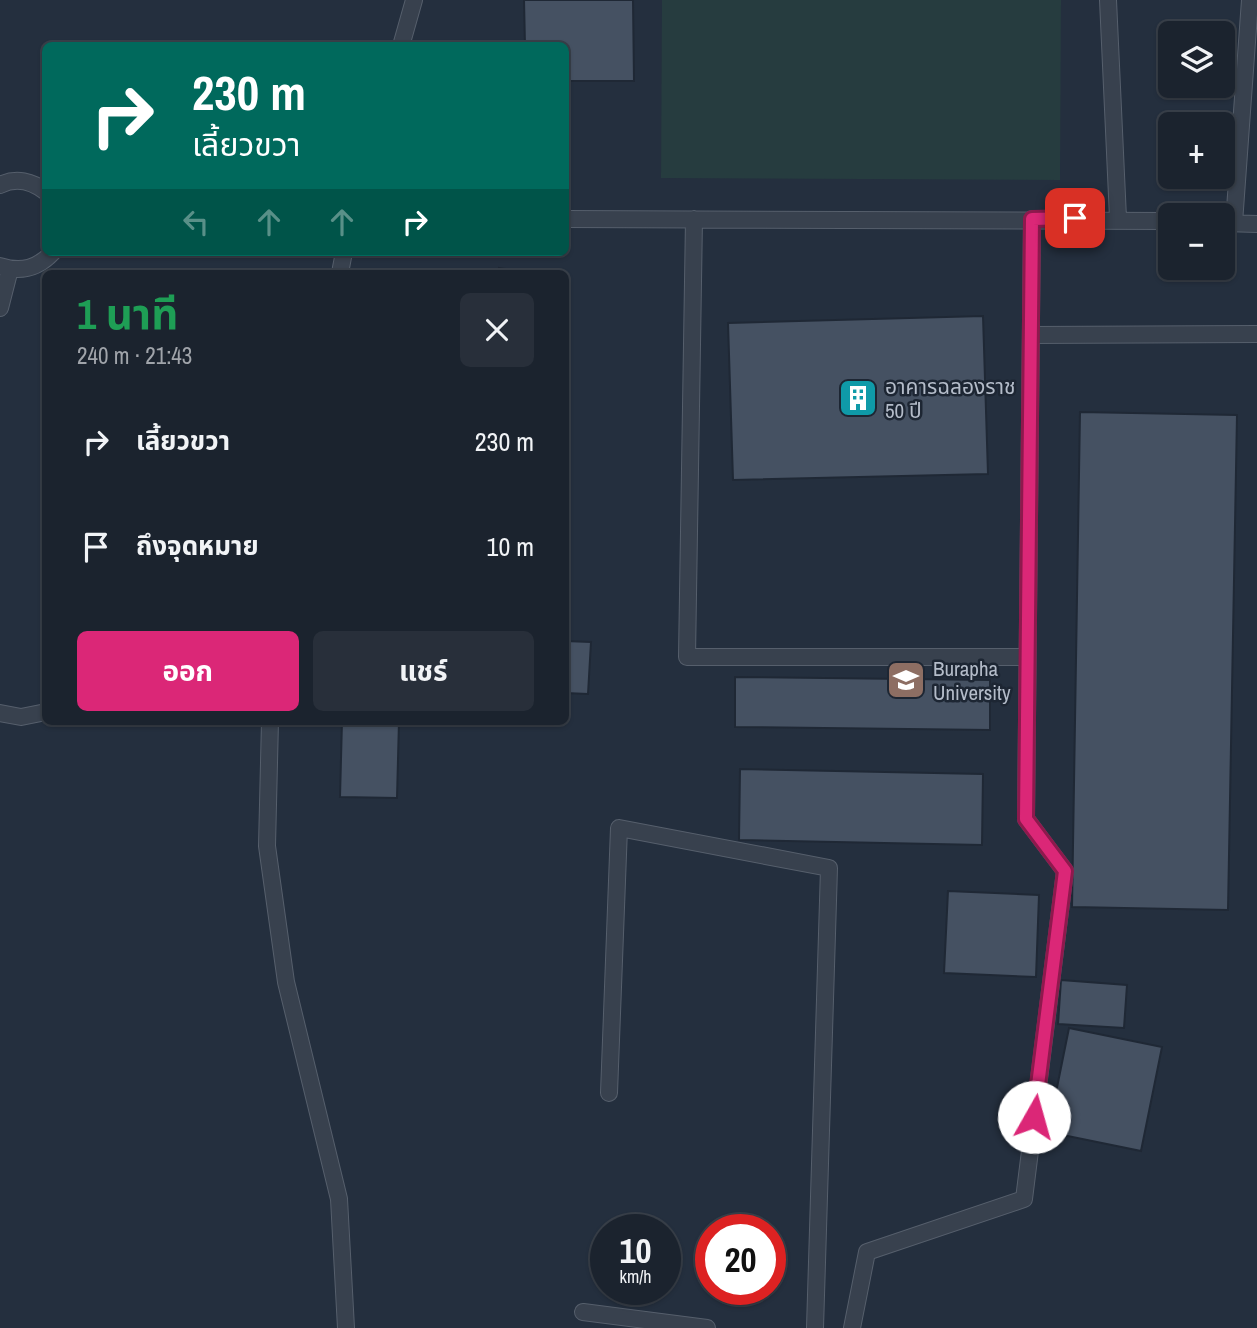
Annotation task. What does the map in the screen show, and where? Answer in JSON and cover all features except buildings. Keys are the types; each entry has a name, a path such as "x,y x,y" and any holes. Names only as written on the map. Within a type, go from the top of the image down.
{"lane":[{"path":"402,42 414,0"},
{"path":"1108,0 1118,218"},
{"path":"1233,203 1249,127 1250,0"},
{"path":"0,185 22,181 42,189"},
{"path":"569,219 1118,218 1158,220"},
{"path":"694,219 687,657 1027,657"},
{"path":"852,1328 867,1252 1024,1199 1065,871 1026,819 1032,219"},
{"path":"1235,223 1257,225"},
{"path":"0,308 5,268 25,270 40,264 49,256"},
{"path":"1031,334 1257,334"},
{"path":"0,713 21,717 42,713"},
{"path":"270,725 267,846 286,982 339,1199 345,1328"},
{"path":"609,1093 619,828 829,868 815,1328"},
{"path":"583,1312 707,1328"}],"green space":[{"path":"662,0 1061,0 1060,180 661,178"}],"place":[{"name":"อาคารฉลองราช 50 ปี","path":"858,398"},
{"name":"Burapha University","path":"906,680"}],"route":[{"path":"1034,1117 1065,871 1026,819 1032,219 1075,218"}]}
